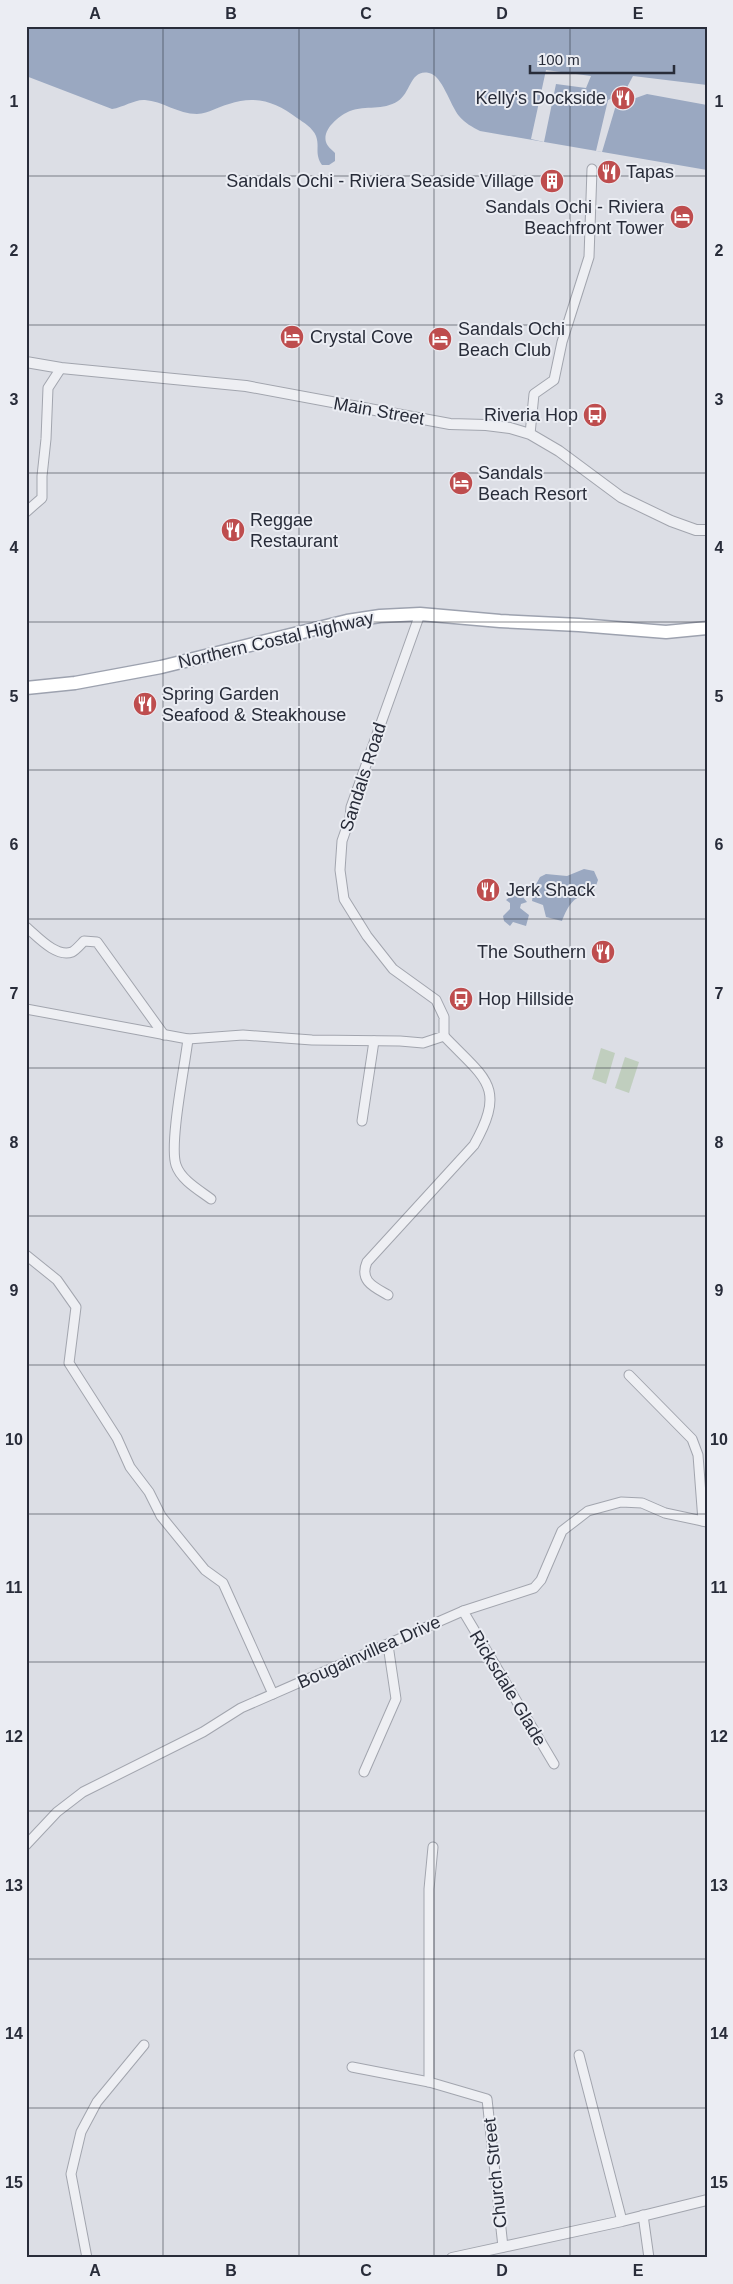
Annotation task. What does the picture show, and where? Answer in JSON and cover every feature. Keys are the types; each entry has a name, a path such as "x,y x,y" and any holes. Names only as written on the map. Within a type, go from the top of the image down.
{"main road":[{"name":"Northern Costal Highway","path":"26,688 76,683 161,667 347,621 380,616 420,614 500,621 579,624 666,632 707,628"}],"street":[{"path":"530,434 534,394 554,380 562,342 589,257 592,169"},
{"name":"Main Street","path":"26,362 61,368 246,386 450,424 510,428 530,434 572,459 621,497 671,521 696,530 707,530"},
{"path":"26,512 42,498 48,388 61,368"},
{"name":"Sandals Road","path":"420,614 351,807 350,818 342,841 340,870 344,899 366,936 393,969 436,1000 444,1017 444,1036"},
{"path":"26,927 50,947 61,952 72,952 84,941 97,942 164,1034"},
{"path":"26,1010 188,1039 243,1035 312,1040 423,1043 444,1036 485,1079 492,1096 485,1125 474,1145 367,1262 365,1268 366,1279 370,1284 388,1295"},
{"path":"188,1039 174,1141 176,1165 184,1179 211,1199"},
{"path":"362,1121 374,1041"},
{"path":"26,1255 57,1280 76,1307 69,1363 117,1438 130,1467 149,1492 161,1516 205,1570 223,1583 273,1694"},
{"path":"629,1375 692,1439 698,1455 705,1522"},
{"name":"Bougainvillea Drive","path":"26,1845 57,1812 83,1792 203,1732 241,1708 463,1611 534,1588 541,1580 562,1531 588,1510 621,1502 642,1503 665,1513 705,1522"},
{"name":"Ricksdale Glade","path":"463,1611 554,1764"},
{"path":"364,1772 396,1699 388,1645"},
{"path":"352,2067 430,2082 429,1889 433,1847"},
{"path":"87,2258 71,2174 81,2132 97,2102 144,2045"},
{"path":"579,2055 622,2221"},
{"name":"Church Street","path":"430,2082 487,2099 503,2247"},
{"path":"456,2257 622,2221 707,2200"},
{"path":"643,2215 649,2258"}],"green space":[{"path":"601,1048 615,1053 606,1084 592,1079"},
{"path":"625,1057 639,1062 629,1093 615,1088"}],"water":[{"path":"26,26 707,26 707,170 480,131 469,125 459,116 438,79 429,73 423,73 414,78 406,93 392,104 356,109 337,119 329,128 325,137 327,145 335,153 335,161 329,165 322,165 318,157 317,140 313,130 289,112 273,104 256,100 239,101 197,114 183,112 145,100 112,109 26,76"},
{"path":"584,869 594,871 598,880 592,897 581,896 572,902 562,921 546,917 543,905 532,901 534,888 540,877 546,874 567,876"},
{"path":"514,894 523,897 527,902 521,904 520,908 529,915 526,926 513,922 510,926 504,921 503,916 510,909 510,903 506,900"}],"pier":[{"path":"546,70 591,76 586,88 556,84 544,142 531,139"},
{"path":"633,76 707,85 707,105 647,94 616,105 602,152 596,151 608,100 624,93"}],"place":[{"name":"Kelly's Dockside","path":"623,98"},
{"name":"Tapas","path":"609,172"},
{"name":"Sandals Ochi - Riviera Seaside Village","path":"552,181"},
{"name":"Sandals Ochi - Riviera Beachfront Tower","path":"682,217"},
{"name":"Crystal Cove","path":"292,337"},
{"name":"Sandals Ochi Beach Club","path":"440,339"},
{"name":"Riveria Hop","path":"595,415"},
{"name":"Sandals Beach Resort","path":"461,483"},
{"name":"Reggae Restaurant","path":"233,530"},
{"name":"Spring Garden Seafood & Steakhouse","path":"145,704"},
{"name":"Jerk Shack","path":"488,890"},
{"name":"The Southern","path":"603,952"},
{"name":"Hop Hillside","path":"461,999"}]}
